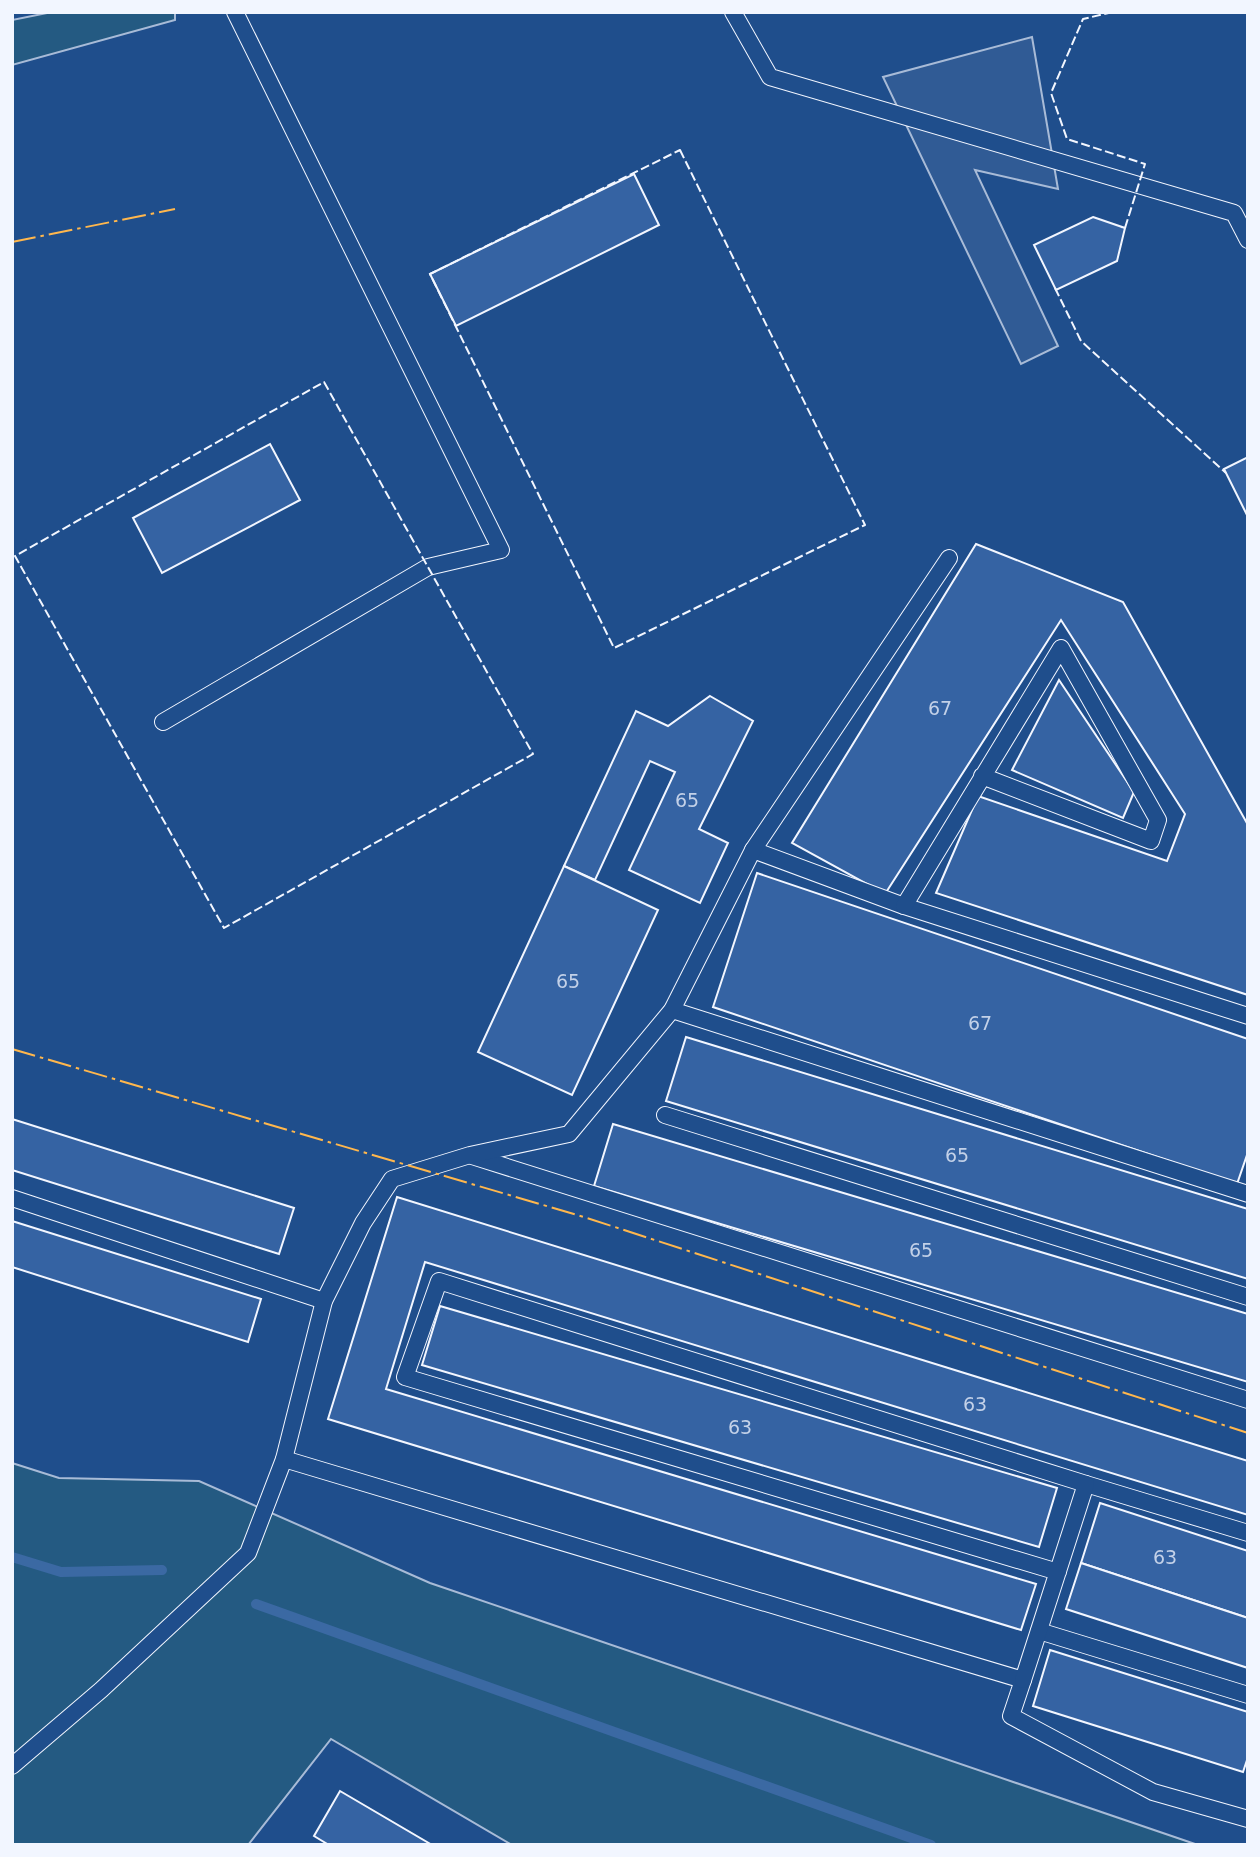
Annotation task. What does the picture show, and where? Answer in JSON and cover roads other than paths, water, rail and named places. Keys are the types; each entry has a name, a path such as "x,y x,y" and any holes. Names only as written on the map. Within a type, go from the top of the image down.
{"lane":[{"path":"163,722 428,567 501,550 235,12"},
{"path":"733,12 771,77 1234,213 1248,240"},
{"path":"12,1766 102,1690 248,1553 284,1460 324,1301 363,1223 392,1179 470,1155 569,1134 672,1010 753,850 949,558"},
{"path":"904,906 982,776 1061,648 1158,820 1151,841 982,776"},
{"path":"753,850 904,906 1248,1016"},
{"path":"672,1010 1248,1194"},
{"path":"665,1115 1248,1297"},
{"path":"470,1155 1248,1400"},
{"path":"12,1198 324,1301"},
{"path":"1058,1572 405,1377 439,1281 1086,1484 1248,1532"},
{"path":"284,1460 1023,1680"},
{"path":"1086,1484 1011,1716 1153,1792 1248,1819"},
{"path":"1039,1631 1248,1695"}],"waterway":[{"path":"12,1557 61,1572 162,1570"},
{"path":"256,1604 931,1845"}]}
